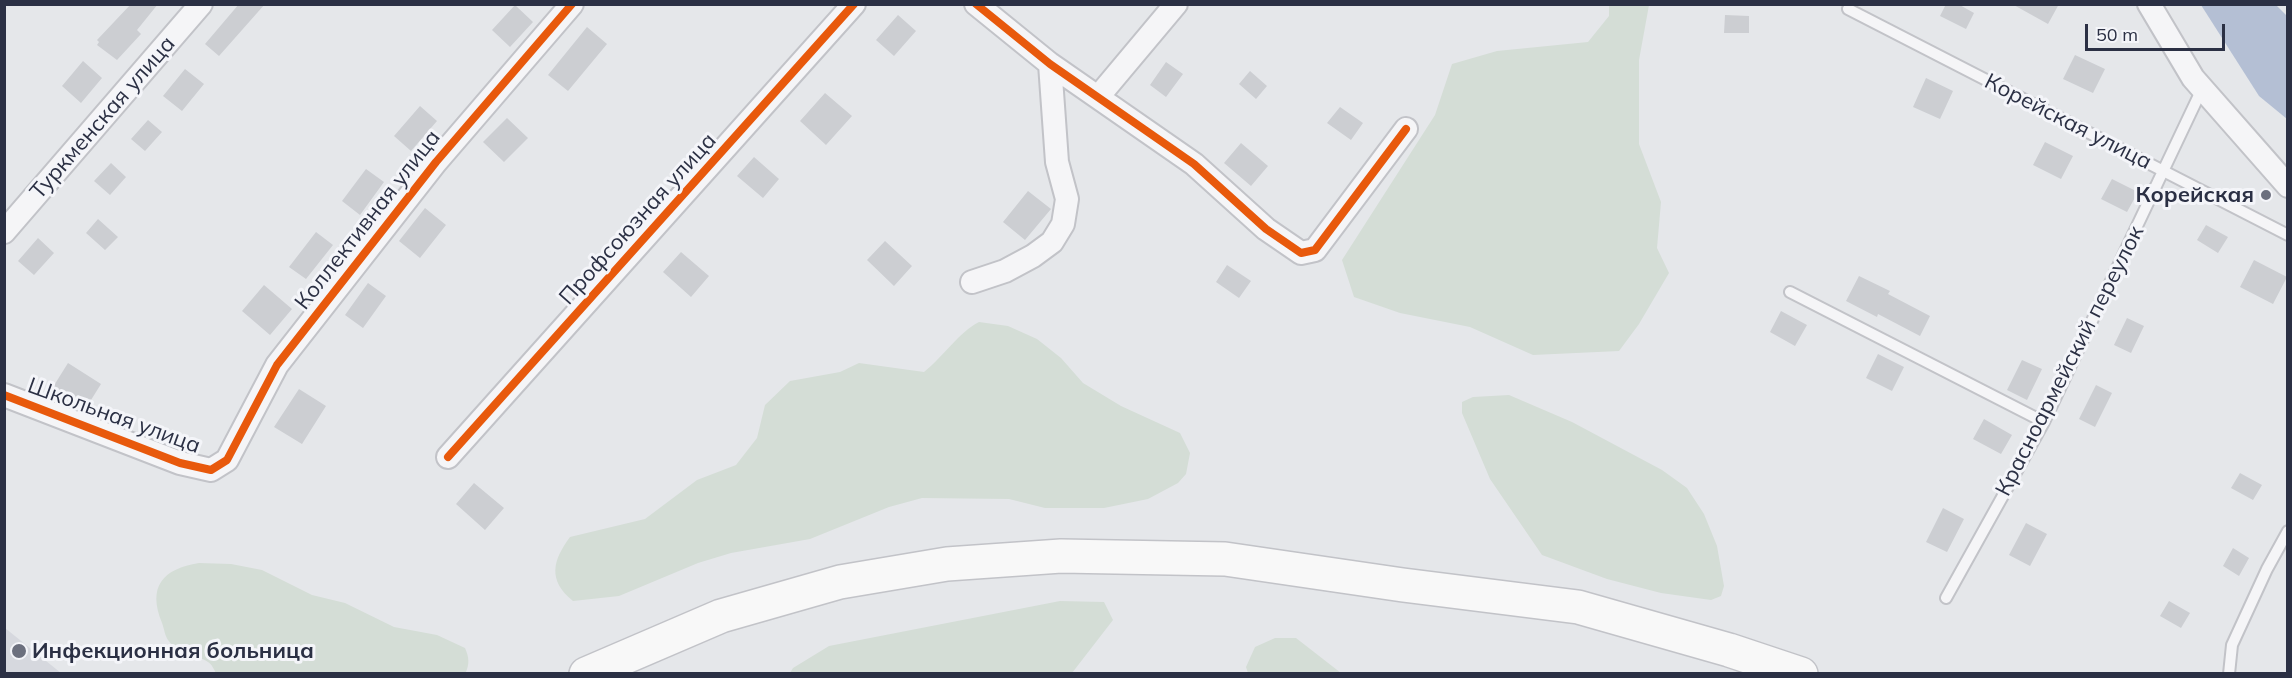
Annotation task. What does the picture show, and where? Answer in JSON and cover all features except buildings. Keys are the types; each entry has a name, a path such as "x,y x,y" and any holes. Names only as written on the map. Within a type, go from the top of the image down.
{"main road":[{"path":"586,674 721,616 840,582 948,564 1061,556 1225,559 1402,585 1578,607 1729,650 1801,674"}],"street":[{"name":"Туркменская улица","path":"4,232 201,4"},
{"name":"Профсоюзная улица","path":"448,457 854,4"},
{"path":"976,4 1050,64 1194,164 1266,229 1301,253 1315,249 1406,129"},
{"path":"1098,97 1176,4"},
{"path":"2149,4 2193,78 2288,186"},
{"name":"Коллективная улица","path":"212,470 227,460 277,365 436,162 560,9"},
{"path":"972,282 1005,272 1033,256 1052,242 1063,224 1066,199 1057,162 1050,64"},
{"name":"Школьная улица","path":"4,395 180,463 212,470"}],"lane":[{"name":"Корейская улица","path":"1848,9 2288,235"},
{"name":"Красноармейский переулок","path":"1946,598 2044,422 2202,89"},
{"path":"1790,292 2044,422"},
{"path":"2229,674 2232,645 2267,569 2288,531"}],"shaded area":[{"path":"1609,5 1649,5 1639,60 1639,144 1661,202 1657,248 1669,273 1639,324 1619,351 1533,355 1470,327 1400,313 1354,297 1342,260 1435,115 1452,64 1497,51 1588,42 1609,16"},
{"path":"979,322 1008,326 1037,339 1061,358 1083,383 1121,406 1180,433 1190,453 1186,474 1178,483 1148,499 1104,508 1045,508 1009,499 922,498 889,507 810,539 731,553 698,563 619,596 573,601 559,585 555,570 564,545 570,537 645,519 697,480 736,465 757,438 765,405 790,381 840,372 859,363 924,372 965,332"},
{"path":"1509,395 1572,422 1662,470 1687,488 1704,514 1717,546 1724,586 1721,596 1711,600 1661,593 1607,579 1542,555 1490,479 1462,413 1462,402 1473,397"},
{"path":"199,563 231,564 262,570 312,595 345,603 394,627 437,635 465,648 468,661 467,670 465,674 216,673 208,662 172,645 166,636 156,599 161,581 168,575 186,566"},
{"path":"1060,601 1104,602 1113,620 1072,673 790,673 793,668 829,646"},
{"name":"Инфекционная больница","path":"5,628 61,673 5,673"},
{"path":"1275,638 1296,638 1341,673 1248,673 1246,667 1255,647"}],"water":[{"path":"2201,5 2276,5 2287,16 2287,119 2259,96"}],"cycle path":[{"path":"4,395 180,463 211,470 227,460 277,365 436,162 572,4"},
{"path":"448,457 854,4"},
{"path":"976,4 1050,64 1194,164 1266,229 1301,253 1315,250 1406,129"}],"place":[{"name":"Корейская","path":"2266,195"},
{"name":"Инфекционная больница","path":"19,651"}]}
